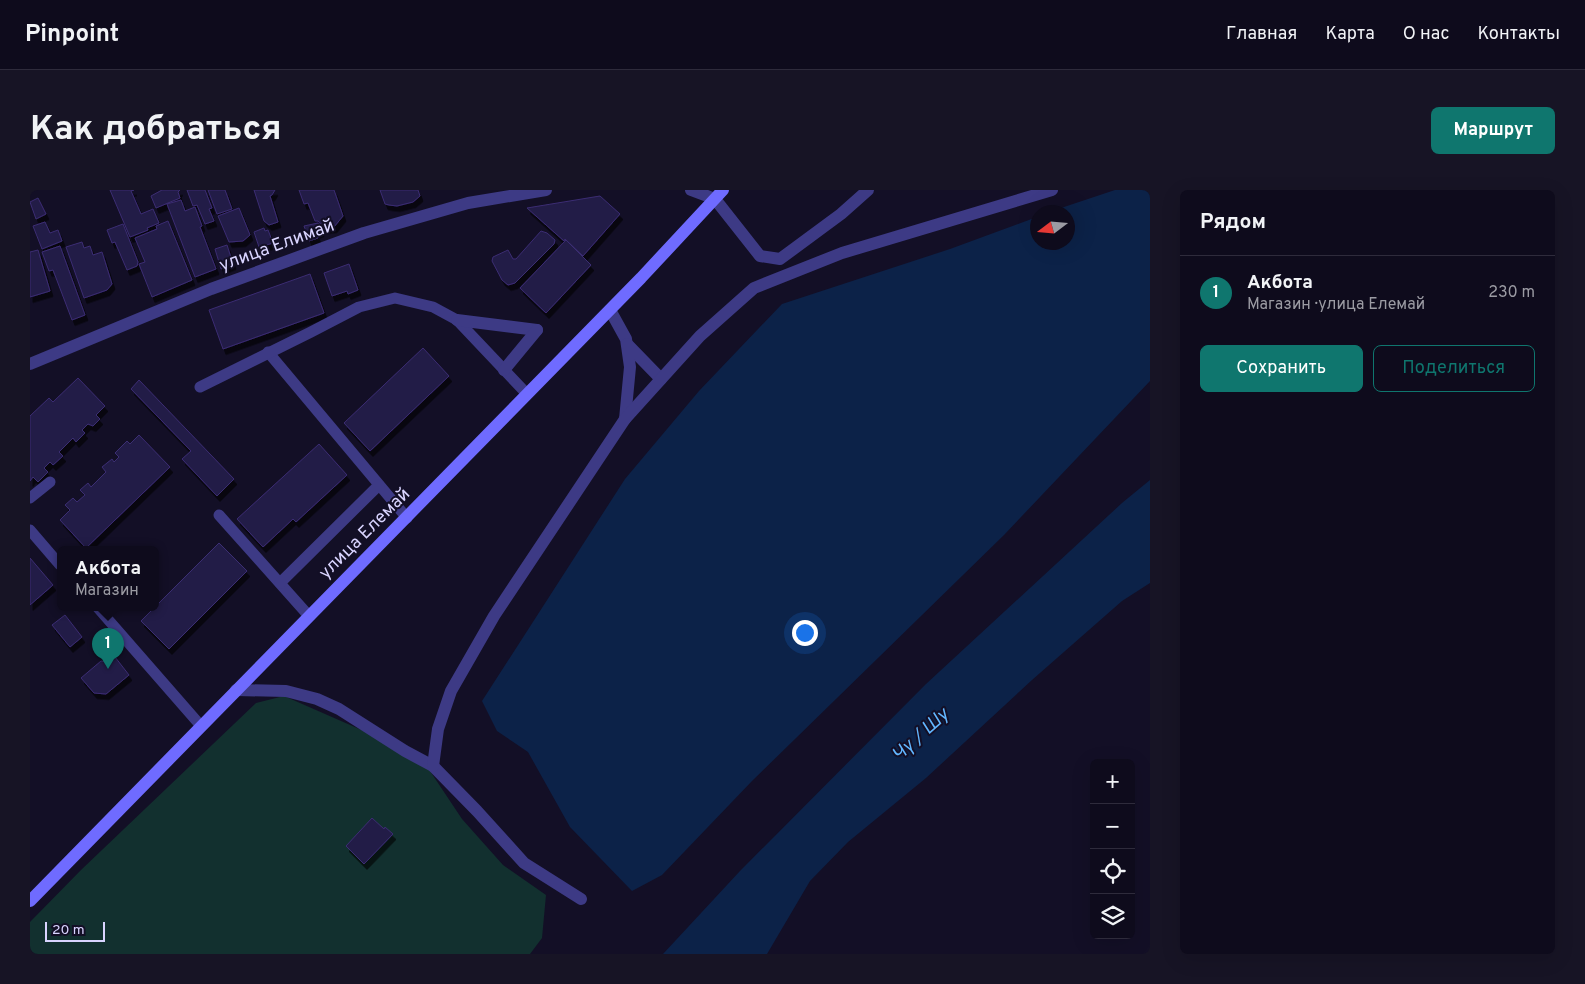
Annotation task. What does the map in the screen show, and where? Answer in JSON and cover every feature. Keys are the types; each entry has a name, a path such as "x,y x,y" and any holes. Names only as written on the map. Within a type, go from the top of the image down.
{"street":[{"name":"улица Елимай","path":"30,364 211,288 364,234 468,202 546,190"},
{"path":"691,190 719,195 760,256 780,259 841,214 868,190"},
{"path":"433,766 438,729 451,691 494,616 625,419 700,336 754,288 842,253 1052,190"},
{"name":"улица Елемай","path":"30,901 610,310 719,195"},
{"path":"610,310 627,344 630,368 625,419"},
{"path":"457,320 537,330 504,370"},
{"path":"627,344 661,379"},
{"path":"236,690 286,691 317,699 339,709 405,751 433,766 477,810 524,862 581,900"}],"lane":[{"path":"200,387 359,307 395,298 433,307 457,320 527,394"},
{"path":"268,352 407,518"},
{"path":"30,498 50,482"},
{"path":"280,583 379,485"},
{"path":"219,515 309,616"},
{"path":"30,530 57,562"},
{"path":"101,611 201,726"}],"green space":[{"path":"284,696 373,735 428,768 462,819 503,865 546,895 542,938 530,954 30,954 30,922 81,870 256,703"}],"water":[{"path":"1115,190 1150,190 1150,381 1004,535 752,781 662,875 632,891 570,827 528,752 497,731 482,701 625,479 699,391 782,304 950,249 1030,220 1030,250 1075,250 1075,205 1070,205"},
{"name":"Чү / Шу","path":"1150,480 1150,583 1122,601 1032,680 926,778 848,842 810,881 767,954 663,954 740,871 926,684 1122,503"}],"building":[{"path":"110,190 134,190 131,191 141,214 153,209 159,223 147,228 148,230 130,237"},
{"path":"162,190 180,190 178,192 180,198 156,208 151,196"},
{"path":"187,190 205,190 212,208 209,209 214,221 205,224 197,205 193,206"},
{"path":"208,190 225,190 232,209 217,214"},
{"path":"254,190 275,190 270,196 278,222 269,225 264,221"},
{"path":"299,190 334,190 343,216 334,227 324,228 318,221 315,221 308,203 304,204"},
{"path":"380,190 418,190 420,196 413,202 397,206 389,205 385,204"},
{"path":"600,196 620,214 583,256 527,208"},
{"path":"38,198 46,214 36,219 30,202"},
{"path":"181,200 185,211 195,207 202,226 200,227 216,269 195,277 167,204"},
{"path":"239,208 250,235 243,241 229,242 218,216"},
{"path":"168,221 192,280 152,297 139,264 145,262 135,238 157,229 156,226"},
{"path":"45,222 50,233 58,230 62,241 42,249 33,226"},
{"path":"318,223 321,231 316,233 318,238 309,241 304,226"},
{"path":"123,224 138,262 137,266 127,270 115,242 112,243 107,230"},
{"path":"264,228 265,231 268,230 273,243 259,247 254,232"},
{"path":"541,231 547,233 555,240 554,244 515,283 508,285 502,280 492,261 493,257 508,250 513,259 516,259"},
{"path":"566,240 591,265 546,313 520,288"},
{"path":"82,242 84,248 90,246 93,255 102,252 112,284 107,290 84,298 66,247"},
{"path":"227,245 233,264 221,269 215,249"},
{"path":"60,246 85,315 72,320 53,270 49,271 42,252"},
{"path":"38,250 50,291 30,297 30,252"},
{"path":"349,264 358,290 348,294 347,291 332,296 324,273"},
{"path":"310,274 324,313 223,349 209,310"},
{"path":"423,348 449,376 370,451 344,423"},
{"path":"78,378 105,406 96,415 100,419 93,426 88,424 82,430 85,433 76,442 73,438 59,452 63,456 53,465 50,462 44,468 48,472 38,482 33,477 30,481 30,416 49,398 53,402"},
{"path":"139,380 234,479 217,496 182,459 191,451 131,389"},
{"path":"139,435 170,467 88,546 84,546 60,520 70,510 65,505 73,498 77,502 85,495 80,490 88,483 91,487 106,472 102,467 112,459 114,462 119,457 115,453 127,441 130,444"},
{"path":"319,444 347,475 296,522 293,519 263,547 237,519"},
{"path":"219,543 247,571 169,649 141,621 151,611 159,611 159,603"},
{"path":"30,558 53,585 30,605"},
{"path":"65,615 82,637 70,647 52,625"},
{"path":"115,657 129,675 106,694 94,693 81,678 101,661 108,662"},
{"path":"372,818 393,834 364,864 346,846"}],"place":[{"name":"Акбота","path":"108,669"}]}
